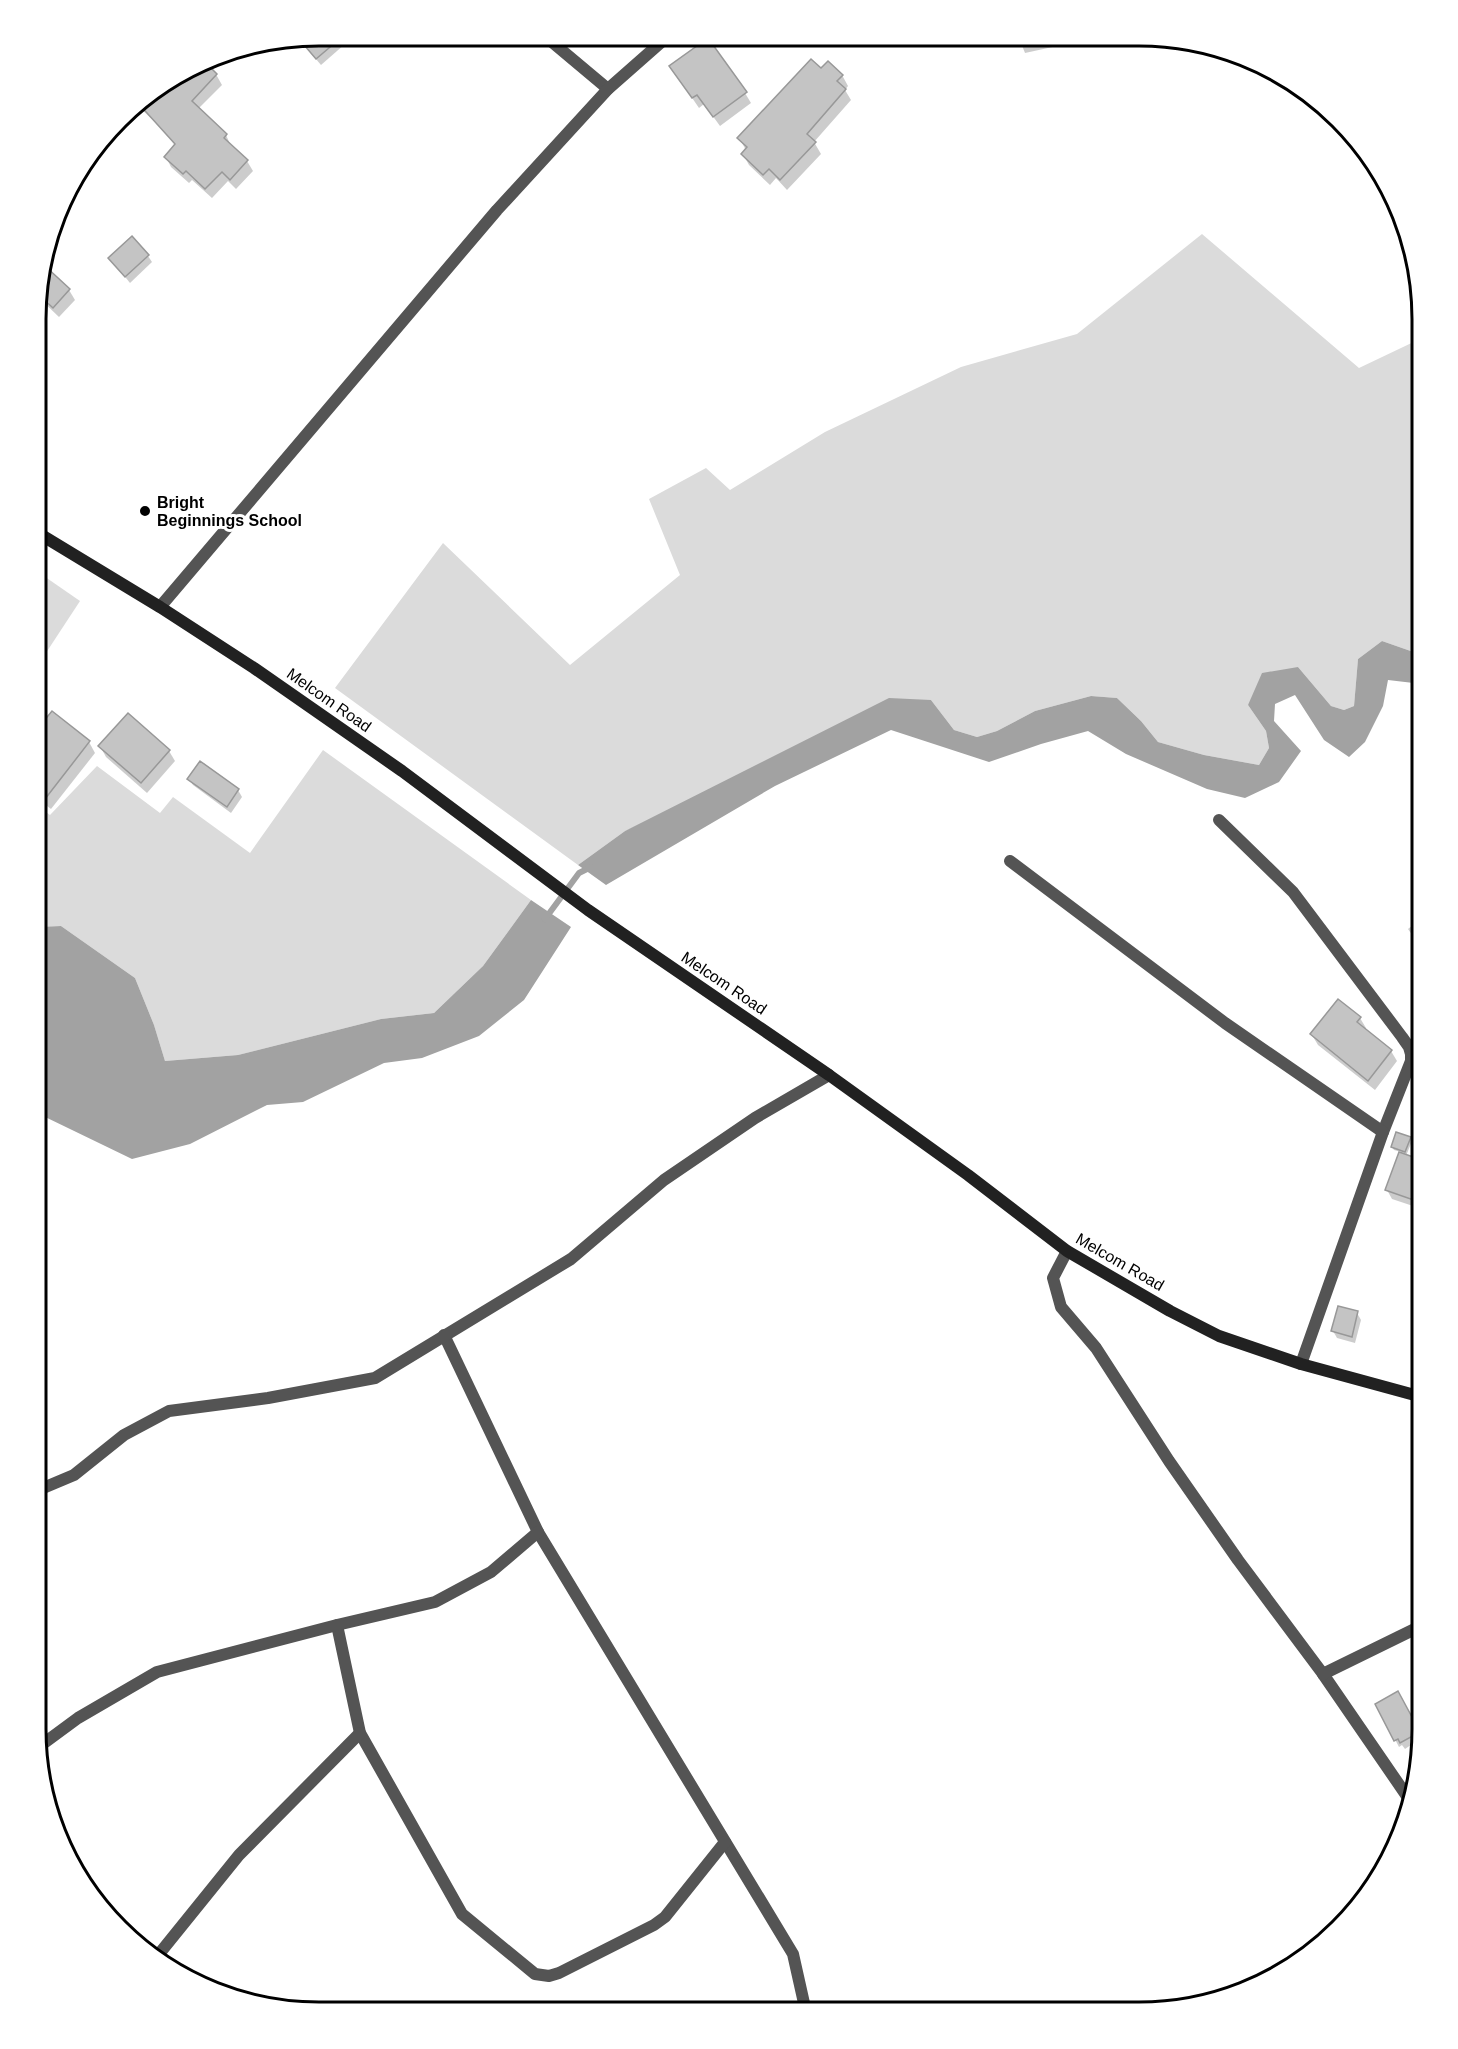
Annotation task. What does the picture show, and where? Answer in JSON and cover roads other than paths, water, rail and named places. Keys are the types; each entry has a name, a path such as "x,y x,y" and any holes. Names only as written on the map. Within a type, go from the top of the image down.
{"main road":[{"name":"Melcom Road","path":"46,538 160,607 254,668 374,752 588,909 829,1075 968,1175 1067,1251 1170,1311 1219,1336 1301,1364 1412,1394"}],"street":[{"path":"557,46 608,89"},
{"path":"160,607 497,210 608,89 657,46"},
{"path":"1219,820 1293,892 1409,1047 1411,1054 1411,1062 1383,1132 1301,1364"},
{"path":"1010,861 1216,1016 1383,1132"},
{"path":"46,1487 74,1475 124,1435 169,1411 268,1398 375,1378 571,1259 664,1180 755,1118 829,1075"},
{"path":"1067,1251 1053,1278 1061,1307 1096,1348 1169,1461 1238,1560 1323,1674 1404,1792"},
{"path":"444,1335 538,1533 793,1954 804,2002"},
{"path":"47,1741 78,1718 157,1672 435,1602 491,1572 538,1533"},
{"path":"338,1625 360,1733 462,1914 535,1974 549,1976 559,1973 654,1925 674,1907 725,1842"},
{"path":"1323,1674 1412,1630"},
{"path":"161,1951 239,1855 360,1733"}],"waterway":[{"path":"545,919 579,873 591,867"}],"place":[{"name":"Bright Beginnings School","path":"145,511"}]}
